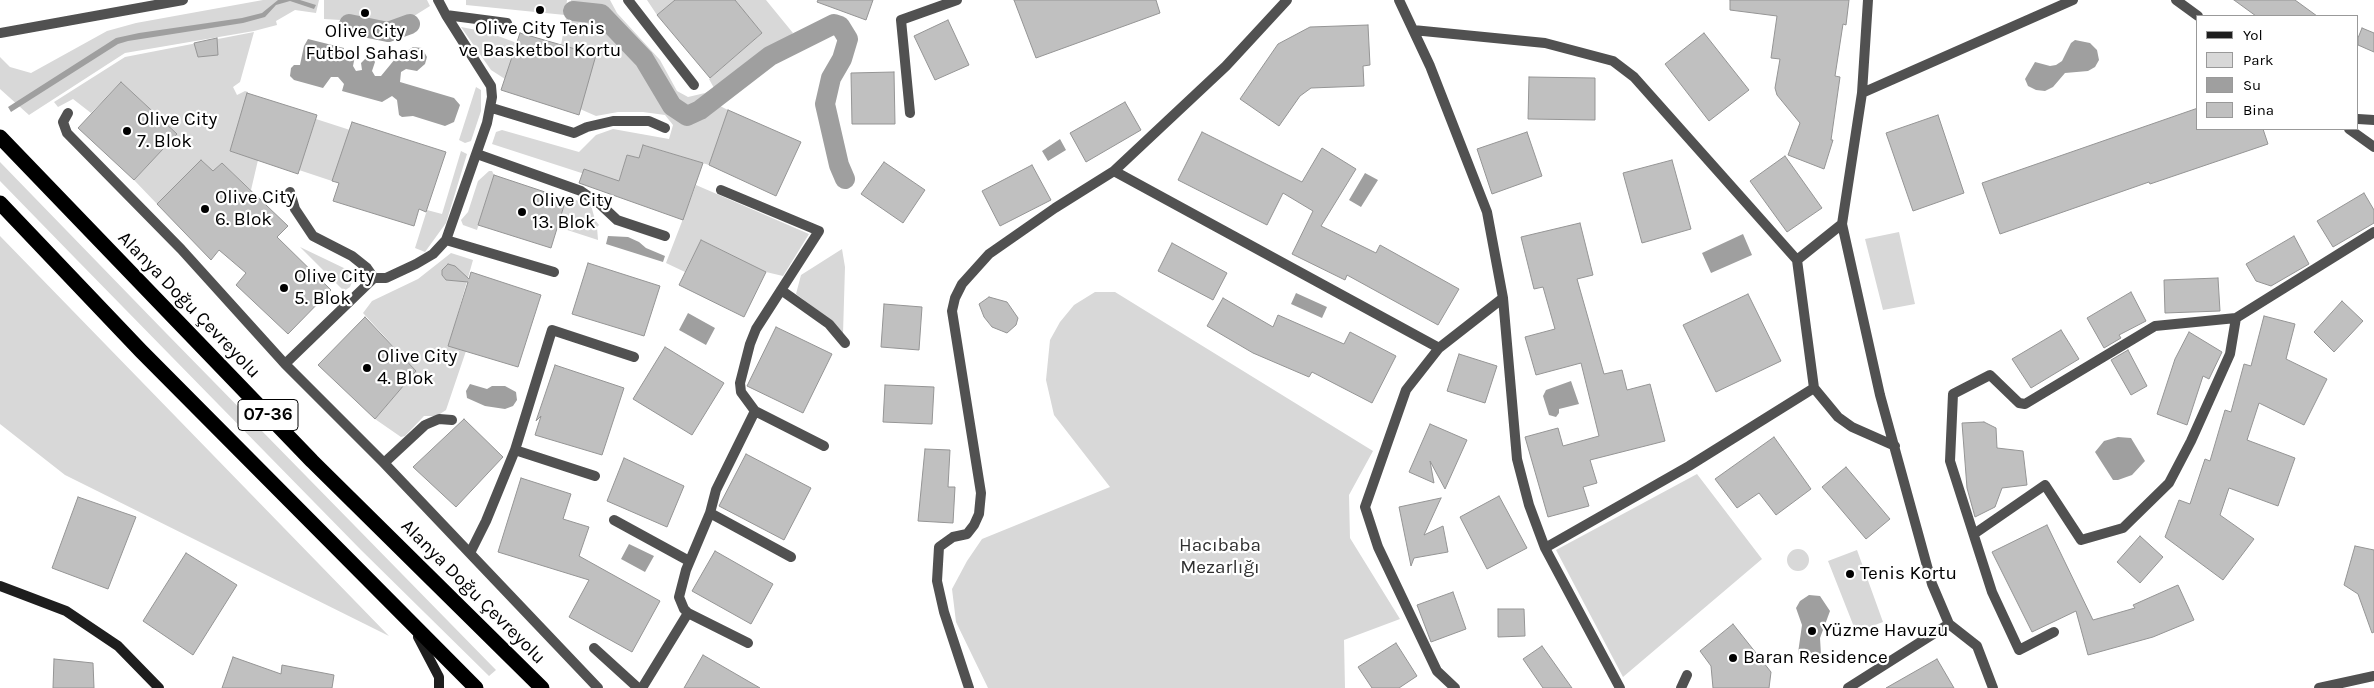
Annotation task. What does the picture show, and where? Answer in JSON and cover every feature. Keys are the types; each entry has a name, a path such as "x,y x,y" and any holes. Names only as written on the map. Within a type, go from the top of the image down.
{"highway":[{"name":"Alanya Doğu Çevreyolu","path":"0,137 326,474 542,688"},
{"name":"07-36","path":"0,203 141,351 476,688"}],"street":[{"path":"0,33 182,0"},
{"path":"285,364 374,278 386,278 416,264 433,254 446,240 492,108 491,86 438,0"},
{"path":"628,0 694,85"},
{"path":"910,113 901,20 957,0"},
{"path":"969,688 944,612 937,581 939,547 953,537 967,534 974,525 979,514 981,493 952,311 955,298 962,284 989,254 1055,208 1114,171 1226,66 1286,0"},
{"path":"1399,0 1430,66 1487,212 1503,298 1517,459 1529,505 1546,548 1620,688"},
{"path":"1868,0 1862,93 1842,224 1880,395 1932,584 1949,624 1976,646 1993,688"},
{"path":"1862,93 2072,0"},
{"path":"2176,0 2197,15"},
{"path":"446,15 507,23"},
{"path":"1413,30 1546,43 1613,61 1634,77 1797,260 1814,388 1838,417 1852,426 1895,446"},
{"path":"492,108 574,133 587,127 613,121 650,121 665,128"},
{"path":"68,113 63,122 67,133 181,249 285,364 384,463 598,688"},
{"path":"2359,119 2374,120"},
{"path":"2351,130 2374,148"},
{"path":"477,154 581,191 594,199 617,220 665,236"},
{"path":"1114,171 1439,348"},
{"path":"721,190 820,231 756,329 741,375 741,392 755,411 824,446"},
{"path":"290,192 295,208 313,236 352,256 367,268 374,278"},
{"path":"1797,260 1842,224"},
{"path":"2054,632 2019,650 1992,592 1950,461 1953,394 1990,375 2019,403 2025,404 2155,326 2236,318 2374,232"},
{"path":"446,240 554,272"},
{"path":"781,290 829,324 845,343"},
{"path":"1455,688 1437,671 1378,546 1365,507 1406,390 1439,348 1503,298"},
{"path":"1974,534 2045,485 2081,540 2123,528 2169,483 2191,441 2230,354 2236,318"},
{"path":"470,553 486,521 515,450 552,330 634,357"},
{"path":"1546,548 1689,466 1814,388"},
{"path":"748,643 688,613 684,609 679,597 689,561 710,513 716,490 755,411"},
{"path":"384,463 432,420 452,420"},
{"path":"515,450 595,476"},
{"path":"710,513 791,557"},
{"path":"614,520 689,561"},
{"path":"0,586 66,611 118,646 159,688"},
{"path":"642,688 688,613"},
{"path":"403,616 425,648 439,677 439,688"},
{"path":"1848,688 1949,624"},
{"path":"594,648 638,688"},
{"path":"1681,688 1687,675"},
{"path":"2319,688 2374,676"}],"green space":[{"path":"263,0 319,0 316,13 295,10 276,21 277,25 254,31 125,53 29,115 0,89 0,57 10,67 31,73 107,31 136,23"},
{"name":"Olive City Futbol Sahası","path":"324,0 427,0 430,6 406,21 406,24 324,19"},
{"name":"Olive City Tenis ve Basketbol Kortu","path":"466,0 567,0 565,15 466,5"},
{"path":"571,0 610,0 617,13 660,60 677,91 688,97 705,93 714,88 709,79 762,33 735,0 766,0 793,33 704,104 686,113 674,104 652,62 602,11 570,6"},
{"path":"647,0 675,0 657,15"},
{"path":"569,15 593,17 599,20 651,78 663,103 683,118 689,119 718,105 728,110 709,165 644,145 639,158 627,155 615,193 600,179 492,144 496,132 502,130 579,152 596,135 613,129 669,139 673,125 665,115 643,112 618,112 596,116 580,109 561,45 566,18"},
{"path":"461,27 487,32 517,43 505,79 491,70"},
{"path":"254,32 240,82 233,87 237,95 245,91 248,92 230,151 258,160 251,190 222,163 213,171 201,160 157,204 134,180 177,134 121,82 91,113 73,99 58,107 54,102 125,57"},
{"path":"476,87 481,90 481,111 471,141 465,143 459,140"},
{"path":"316,119 350,130 332,181 299,170"},
{"path":"461,151 467,154 446,223 425,252 415,248 427,210 442,214"},
{"path":"0,162 496,670 489,676 361,550 75,258 0,181"},
{"path":"489,171 492,171 494,175 477,230 463,225 461,220 468,212 478,181"},
{"path":"696,185 809,234 783,276 766,272 701,240 685,272 666,263"},
{"path":"570,198 591,205 595,220 599,225 597,227 598,240 558,227 566,199"},
{"path":"1899,232 1915,304 1883,310 1865,239"},
{"path":"0,236 389,636 65,475 0,424"},
{"path":"300,247 348,270 354,277 350,287 344,291"},
{"path":"842,249 845,267 843,334 833,322 796,294 801,275"},
{"path":"451,253 473,260 449,345 466,351 446,410 437,416 424,416 405,436 401,437 375,419 416,371 363,313 372,301 418,279"},
{"name":"Hacıbaba Mezarlığı","path":"1095,292 1115,292 1373,451 1349,495 1350,538 1400,619 1344,640 1345,688 988,688 956,622 952,589 967,561 982,539 1110,487 1054,415 1046,380 1050,340 1060,322 1074,305"},
{"path":"1697,474 1762,559 1623,677 1556,550"},
{"path":"1794,549 1802,549 1809,556 1809,564 1802,571 1794,571 1787,564 1787,556"},
{"path":"1857,550 1883,622 1856,632 1828,561"}],"water":[{"path":"278,0 300,0 316,5 314,9 290,1 276,5 265,17 243,23 118,44 11,112 8,107 116,38 242,18 262,13"},
{"path":"308,39 344,48 343,51 355,56 353,66 356,71 362,70 361,63 366,58 372,57 375,62 372,71 375,76 381,76 395,59 413,47 422,48 427,57 425,64 417,71 406,69 401,72 400,82 454,98 460,105 454,122 445,126 413,116 402,117 399,115 397,100 392,96 382,102 342,91 344,84 338,77 331,77 323,88 294,80 290,76 291,68 294,65 300,65 304,46"},
{"path":"2075,40 2090,43 2097,50 2099,60 2095,67 2088,71 2065,73 2053,87 2045,91 2036,90 2028,86 2025,79 2035,62 2050,66 2056,65 2062,61 2071,43"},
{"path":"1060,139 1066,150 1048,161 1042,151"},
{"path":"1365,173 1378,180 1361,207 1349,200"},
{"path":"1743,234 1752,255 1711,273 1702,253"},
{"path":"608,236 628,237 639,242 646,248 665,256 663,262 606,244"},
{"path":"1296,293 1327,307 1322,318 1291,304"},
{"path":"688,313 715,328 706,345 679,330"},
{"path":"1571,381 1579,404 1559,409 1556,417 1549,415 1543,396 1546,390"},
{"path":"470,384 487,389 492,386 505,386 516,392 517,400 513,406 505,409 485,406 467,398 466,391"},
{"path":"2118,437 2131,438 2145,461 2132,475 2113,480 2095,452 2104,441"},
{"path":"629,544 654,556 645,572 621,559"},
{"name":"Yüzme Havuzu","path":"1809,595 1820,596 1830,611 1820,638 1821,655 1810,664 1804,662 1798,653 1802,625 1796,608 1800,601"}],"building":[{"path":"675,0 735,0 762,33 710,78 657,15"},
{"path":"818,0 873,0 866,20 817,2"},
{"path":"1014,0 1156,0 1160,13 1036,58"},
{"path":"1730,0 1849,0 1846,25 1843,24 1835,76 1840,77 1831,140 1833,140 1824,169 1788,155 1800,123 1777,95 1775,88 1780,59 1771,58 1777,16 1730,10"},
{"path":"2234,0 2295,0 2316,15 2255,15"},
{"path":"948,20 969,65 935,80 914,36"},
{"path":"1368,25 1370,65 1363,66 1364,86 1311,88 1300,96 1279,126 1240,99 1278,44 1310,27"},
{"path":"2362,28 2374,33 2374,52 2359,45 2359,36"},
{"path":"520,33 596,55 579,115 501,90"},
{"path":"1704,33 1749,90 1709,121 1665,64"},
{"path":"217,38 218,55 198,57 194,43"},
{"path":"894,72 895,124 852,124 851,73"},
{"path":"1529,77 1595,78 1595,120 1528,119"},
{"name":"Olive City 7. Blok","path":"121,82 177,134 134,180 78,128"},
{"path":"247,93 317,115 298,174 230,151"},
{"path":"1125,102 1141,130 1086,162 1070,133"},
{"path":"2196,109 2196,130 2263,130 2268,144 2150,184 2149,182 2000,234 1982,183"},
{"path":"728,110 801,142 776,196 709,165"},
{"path":"1938,115 1964,193 1913,211 1886,133"},
{"path":"352,122 446,152 426,212 419,209 414,226 333,201 339,183 332,181"},
{"path":"1202,132 1302,182 1322,148 1356,169 1321,226 1376,253 1380,245 1459,289 1438,325 1347,275 1345,280 1292,254 1313,211 1283,193 1267,225 1178,180"},
{"path":"1527,132 1542,176 1492,194 1477,149"},
{"path":"643,145 703,163 683,220 579,183 584,169 619,181 627,155 639,158"},
{"path":"1785,156 1822,208 1787,232 1750,181"},
{"path":"201,160 213,171 222,163 288,226 277,237 331,290 288,334 236,285 246,273 219,250 211,260 157,204"},
{"path":"1672,160 1691,229 1642,243 1623,173"},
{"path":"884,162 925,190 903,223 861,194"},
{"path":"1032,165 1051,200 1000,226 982,191"},
{"name":"Olive City 13. Blok","path":"494,175 566,199 551,248 478,225"},
{"path":"2364,193 2374,210 2374,223 2333,247 2317,221"},
{"path":"1580,223 1593,275 1577,279 1604,374 1622,370 1627,390 1650,384 1665,441 1590,460 1597,483 1583,487 1589,506 1548,517 1525,437 1558,428 1563,446 1599,436 1581,363 1536,375 1525,337 1555,329 1543,287 1534,289 1521,237"},
{"path":"2294,236 2309,264 2271,286 2256,281 2246,264"},
{"path":"701,240 766,272 744,317 679,285"},
{"path":"1172,243 1227,273 1213,300 1158,271"},
{"path":"588,263 660,286 644,336 572,314"},
{"path":"448,264 455,266 469,279 471,272 541,295 518,367 448,346 468,282 446,280 442,275 442,270"},
{"path":"2218,278 2220,311 2165,313 2164,280"},
{"path":"2131,292 2146,321 2119,335 2121,338 2104,348 2087,318"},
{"path":"1748,294 1781,361 1716,392 1683,325"},
{"path":"989,297 1007,302 1018,318 1016,325 1007,333 992,327 984,317 979,304"},
{"path":"1223,298 1273,327 1278,315 1344,344 1350,332 1396,356 1372,403 1312,372 1309,377 1253,353 1207,326"},
{"path":"2342,301 2363,321 2334,352 2314,332"},
{"path":"884,304 922,307 919,350 881,347"},
{"path":"2264,316 2295,324 2286,359 2327,379 2304,425 2259,403 2247,440 2295,458 2278,506 2229,488 2220,515 2254,539 2223,580 2165,537 2179,500 2190,504 2205,459 2210,461 2225,410 2231,412 2244,364 2251,366"},
{"name":"Olive City 4. Blok","path":"365,317 416,371 375,419 318,365"},
{"path":"776,327 832,354 803,413 747,386"},
{"path":"2061,330 2079,359 2031,388 2012,359"},
{"path":"2189,332 2222,352 2209,379 2203,376 2187,425 2157,414 2175,359"},
{"path":"665,347 724,383 692,435 633,399"},
{"path":"2128,350 2147,386 2131,395 2111,360"},
{"path":"1459,354 1497,366 1485,403 1447,391"},
{"path":"555,365 624,388 602,455 535,435 541,416 536,421"},
{"path":"885,385 934,387 932,424 883,422"},
{"path":"464,419 503,457 456,507 413,467"},
{"path":"1984,422 1996,428 1997,448 2023,451 2027,485 2002,488 1995,507 1975,517 1967,488 1962,423"},
{"path":"1430,424 1467,440 1445,489 1430,461 1434,483 1409,472"},
{"path":"1774,437 1811,489 1776,515 1759,493 1737,508 1715,479"},
{"path":"925,449 950,450 948,487 955,487 953,523 918,521"},
{"path":"746,454 811,488 784,540 719,506"},
{"path":"624,458 684,486 667,527 607,501"},
{"path":"1846,467 1890,519 1866,539 1822,487"},
{"path":"521,478 571,494 563,519 589,527 579,556 660,601 632,652 569,617 589,580 498,552"},
{"path":"1499,496 1527,548 1487,569 1460,517"},
{"path":"78,497 136,517 108,589 52,568"},
{"path":"1441,498 1424,535 1443,526 1448,552 1414,558 1411,566 1399,507"},
{"path":"2047,525 2093,620 2135,608 2133,605 2178,585 2194,620 2153,637 2088,655 2076,611 2032,632 1992,552"},
{"path":"2140,536 2163,557 2140,583 2117,562"},
{"path":"2355,546 2374,550 2374,632 2372,633 2358,594 2344,585"},
{"path":"715,551 773,584 751,624 692,591"},
{"path":"186,553 237,585 193,655 143,621"},
{"path":"1453,592 1466,629 1431,642 1417,605"},
{"path":"1498,609 1524,609 1525,636 1498,637"},
{"name":"Baran Residence","path":"1733,624 1771,672 1769,688 1713,688 1711,666 1700,651"},
{"path":"1396,643 1417,676 1399,688 1372,688 1358,667"},
{"path":"1542,646 1572,688 1543,688 1523,659"},
{"path":"703,655 760,688 684,688"},
{"path":"233,657 281,674 282,665 334,675 332,688 222,688"},
{"path":"54,659 93,663 94,688 53,688"},
{"path":"1937,659 1954,688 1886,688"}],"waterway":[{"path":"573,11 601,14 644,59 672,106 687,116 700,110 770,56 834,24 840,26 848,39 842,59 831,78 825,104 839,165 845,179"},
{"path":"349,24 388,32 410,24"}],"place":[{"name":"Olive City Tenis ve Basketbol Kortu","path":"540,10"},
{"name":"Olive City Futbol Sahası","path":"365,13"},
{"name":"Olive City 7. Blok","path":"127,131"},
{"name":"Olive City 6. Blok","path":"205,209"},
{"name":"Olive City 13. Blok","path":"522,212"},
{"name":"Olive City 5. Blok","path":"284,288"},
{"name":"Olive City 4. Blok","path":"367,368"},
{"name":"Tenis Kortu","path":"1850,574"},
{"name":"Yüzme Havuzu","path":"1812,631"},
{"name":"Baran Residence","path":"1733,658"}]}
